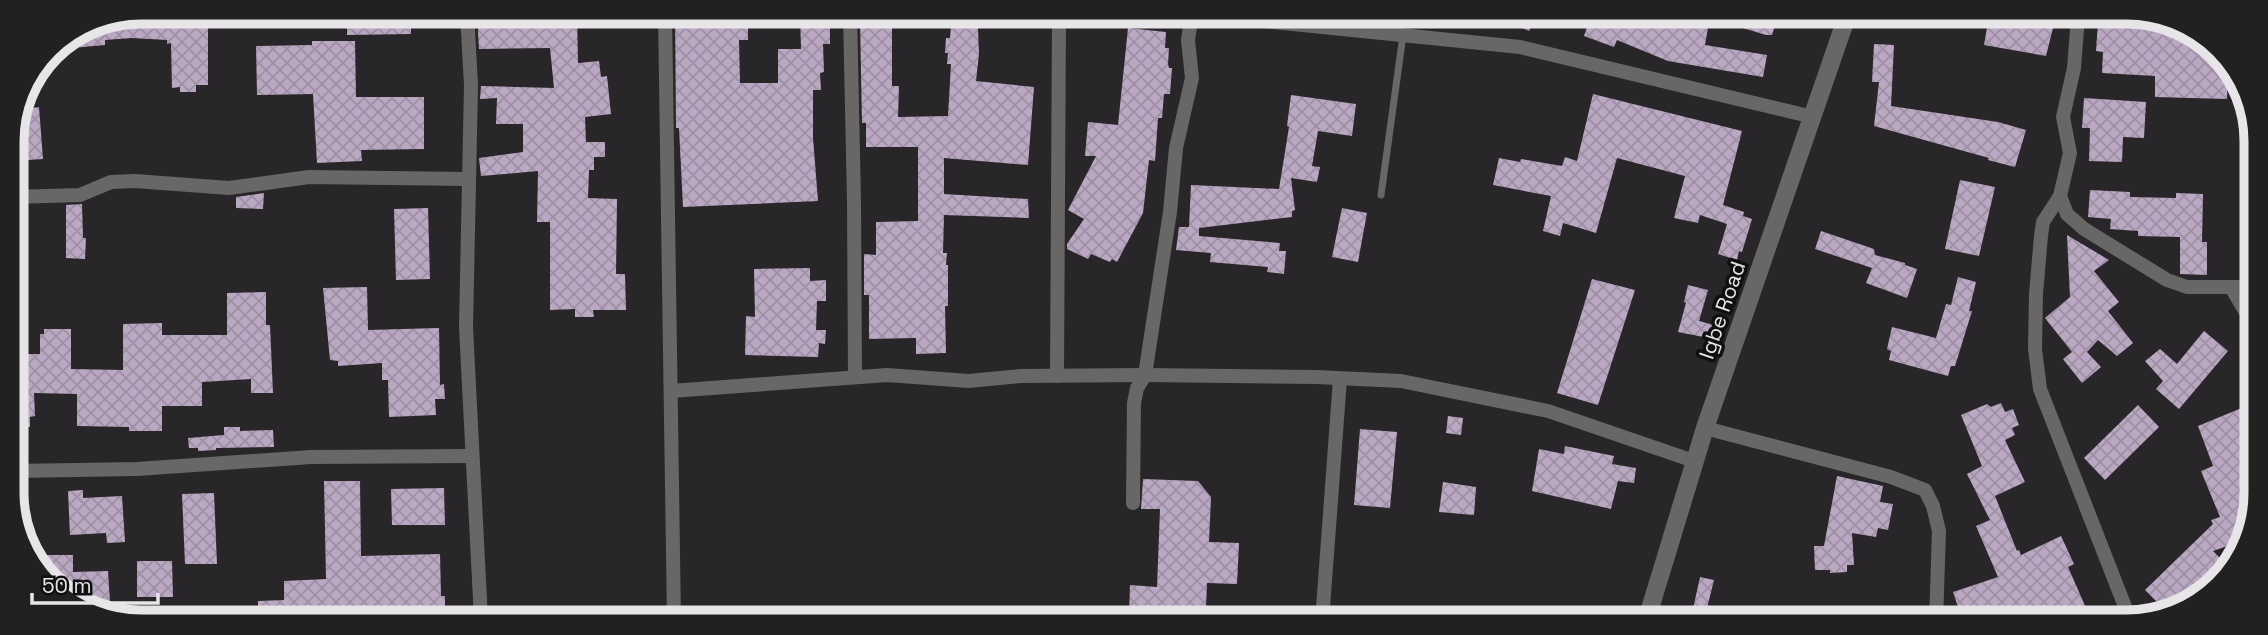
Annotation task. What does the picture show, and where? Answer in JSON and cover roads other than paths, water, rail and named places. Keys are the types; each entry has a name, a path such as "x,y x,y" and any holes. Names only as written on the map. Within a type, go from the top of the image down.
{"street":[{"path":"468,24 471,85 466,327 481,610"},
{"path":"665,24 674,610"},
{"path":"850,24 855,376"},
{"path":"1057,376 1059,24"},
{"path":"1133,503 1134,403 1137,388 1145,375 1170,212 1176,148 1192,79 1188,40 1191,24"},
{"path":"1282,24 1520,47 1813,117"},
{"name":"Igbe Road","path":"1650,610 1694,461 1844,24"},
{"path":"2077,24 2074,68 2063,117 2070,153 2060,196 2043,222 2036,295 2035,349 2040,390 2126,610"},
{"path":"25,197 80,195 111,182 135,181 229,188 309,177 468,179"},
{"path":"2060,196 2067,214 2084,229 2167,280 2187,287 2244,287"},
{"path":"2231,287 2244,309"},
{"path":"671,391 855,376 969,382 1021,376 1370,378 1401,381 1548,411 1694,461"},
{"path":"1323,610 1340,379"},
{"path":"1705,428 1891,477 1925,490 1933,506 1939,531 1936,610"},
{"path":"24,471 137,469 311,457 472,456"}],"lane":[{"path":"1381,195 1403,36"}]}
